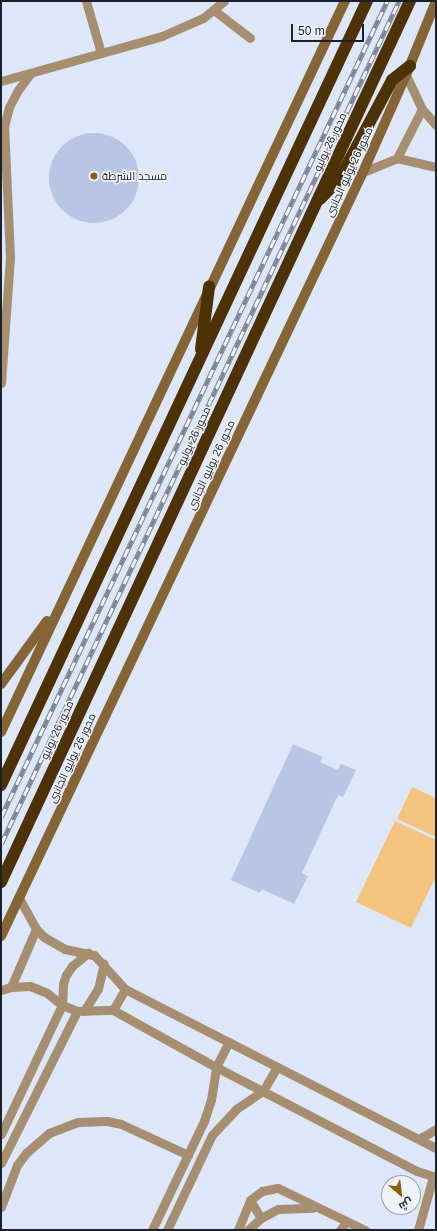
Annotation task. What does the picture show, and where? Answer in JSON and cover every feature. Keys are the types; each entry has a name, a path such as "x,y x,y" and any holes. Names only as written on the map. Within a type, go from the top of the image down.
{"highway":[{"path":"1,785 367,1"},
{"name":"محور 26 يوليو","path":"1,882 410,1"},
{"path":"316,202 340,178 392,80 408,71"},
{"path":"200,360 209,287"}],"main road":[{"path":"1,732 58,607 345,1"},
{"name":"محور 26 يوليو الجانبى","path":"1,936 363,172 408,71 436,1"},
{"path":"1,684 58,607"}],"street":[{"path":"86,1 101,53"},
{"path":"1,81 162,36 215,11 224,1"},
{"path":"215,11 250,38"},
{"path":"408,71 422,109 436,125"},
{"path":"1,383 10,257 2,144 4,126 9,107 18,90 30,74"},
{"path":"397,158 422,109"},
{"path":"363,172 397,158 436,167"},
{"path":"19,898 36,929 54,944 88,953 104,964 113,978 125,989 436,1148"},
{"path":"11,987 36,929"},
{"path":"1,1134 62,1005 62,989 66,975 75,962 88,953"},
{"path":"1,1163 39,1086 80,1011 98,989 104,964"},
{"path":"1,990 11,987 39,989 62,1005 80,1011 113,1010 263,1091 434,1177 418,1230"},
{"path":"113,1010 125,989"},
{"path":"152,1230 208,1111 216,1066 228,1042"},
{"path":"166,1230 212,1136 236,1109 263,1091 277,1067"},
{"path":"26,1080 39,1086"},
{"path":"1,1207 18,1165 26,1153 49,1133 77,1122 107,1121 121,1124 188,1156"},
{"path":"419,1139 436,1129"},
{"path":"278,1188 287,1207"},
{"path":"238,1230 250,1200 262,1191 278,1188 365,1230"},
{"path":"250,1200 261,1218"},
{"path":"248,1230 261,1218 287,1207 319,1208"},
{"path":"340,1230 347,1221"}],"shaded area":[{"path":"412,787 436,798 436,837 397,819"},
{"path":"395,821 436,840 436,876 411,928 356,902"}],"building":[{"name":"مسجد الشرطة","path":"94,133 103,134 119,141 131,153 138,169 138,187 131,203 119,215 103,222 94,223 85,222 69,215 57,203 50,187 49,178 50,169 57,153 69,141 85,134"},
{"path":"293,744 323,757 320,762 338,770 341,764 356,770 343,797 338,795 302,873 308,876 294,904 262,889 260,893 231,880"}],"railway":[{"path":"1,817 387,1"},
{"path":"1,844 399,1"}],"place":[{"name":"مسجد الشرطة","path":"94,176"}]}
